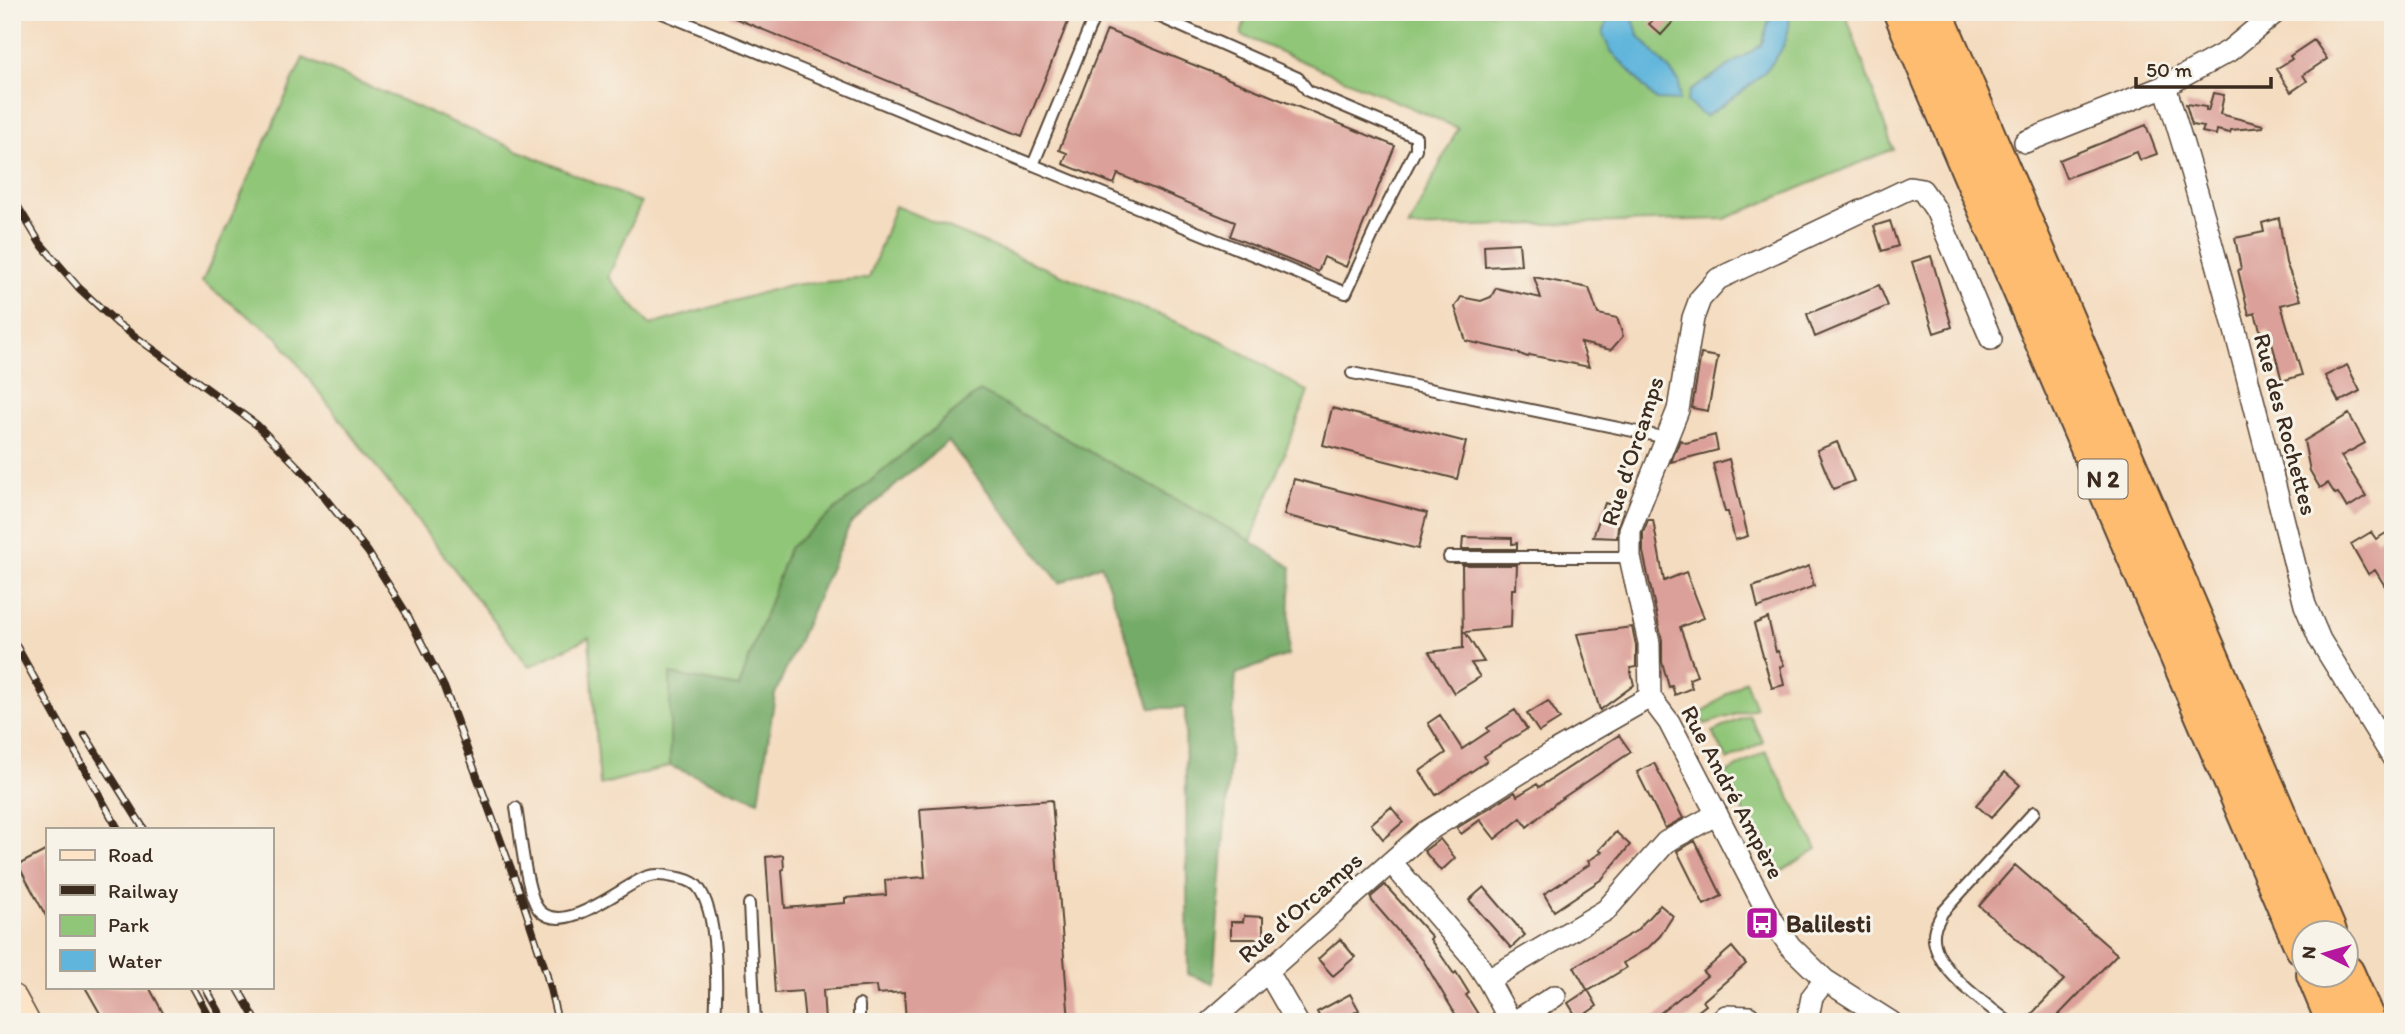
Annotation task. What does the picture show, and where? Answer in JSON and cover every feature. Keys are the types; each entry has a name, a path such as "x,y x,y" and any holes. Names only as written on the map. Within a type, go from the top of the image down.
{"highway":[{"name":"N 2","path":"1903,12 2292,918"},
{"name":"N 2","path":"1933,12 2321,918"},
{"path":"2322,988 2336,1022"},
{"path":"2351,988 2366,1022"}],"street":[{"path":"2025,142 2165,86 2229,51 2276,12"},
{"name":"Rue des Rochettes","path":"2165,86 2232,322 2305,605 2320,640 2393,758"},
{"name":"Rue d'Orcamps","path":"1210,1022 1424,833 1482,795 1650,697 1649,643 1628,544 1630,530 1678,410 1693,318 1700,299 1710,286 1718,279 1910,188 1922,190 1936,210 1991,338"},
{"name":"Rue André Ampère","path":"1650,697 1669,722 1770,917 1790,946 1825,980 1891,1022"},
{"path":"1488,980 1606,910 1666,842 1717,814"},
{"path":"1391,862 1475,960 1512,1022 1555,996"},
{"path":"1267,971 1297,1022"},
{"path":"1807,1022 1812,997 1825,980"},
{"path":"12,1000 24,1022"},
{"path":"1720,1022 1726,1016 1749,1017"}],"lane":[{"path":"660,12 1346,293 1416,149 1416,137 1308,91 1298,78 1149,12"},
{"path":"1033,165 1096,12"},
{"path":"1352,373 1621,426 1667,438"},
{"path":"1449,557 1631,557"},
{"path":"516,807 526,869 535,903 541,912 551,916 580,913 648,876 684,878 696,885 705,900 711,922 715,962 715,1022"},
{"path":"2004,1022 2006,1020 1954,978 1936,948 1935,930 1942,913 2034,812"},
{"path":"749,905 755,1022"},
{"path":"859,1005 859,1022"}],"green space":[{"path":"1247,12 1845,12 1893,149 1725,219 1408,228 1458,128 1241,35"},
{"path":"303,58 641,203 608,277 650,325 789,285 869,278 895,206 1222,341 1308,392 1251,541 980,392 789,548 739,687 670,675 670,766 600,785 589,637 529,667 277,337 202,282"},
{"path":"980,391 1251,541 1291,567 1288,655 1236,674 1213,984 1188,974 1185,708 1151,708 1101,564 1060,583 948,441 850,524 775,694 759,801 670,766 670,674 739,687 789,548"},
{"path":"1745,680 1756,708 1705,724 1699,715"},
{"path":"1749,715 1763,742 1728,760 1712,732"},
{"path":"1766,751 1817,849 1773,876 1745,814 1723,775"}],"water":[{"path":"1610,12 1636,12 1633,19 1639,36 1679,81 1679,101 1656,100 1610,50 1603,34"},
{"path":"1772,12 1789,12 1789,30 1783,46 1774,60 1749,86 1705,117 1687,102 1690,91 1761,45"}],"building":[{"path":"720,12 1072,12 1022,136"},
{"path":"1660,12 1682,12 1661,35 1649,24"},
{"path":"1107,30 1395,146 1346,267 1324,257 1318,272 1230,236 1235,222 1118,174 1114,184 1063,164 1067,153 1059,150"},
{"path":"2314,40 2327,59 2303,75 2307,81 2291,92 2276,69"},
{"path":"2213,93 2224,95 2220,114 2263,127 2231,130 2230,133 2217,130 2216,135 2202,132 2204,127 2192,125 2186,104 2206,107 2208,111"},
{"path":"2146,125 2157,154 2140,160 2137,152 2066,178 2059,160"},
{"path":"2279,218 2286,263 2301,300 2281,305 2302,375 2282,381 2269,331 2261,333 2255,313 2249,315 2238,270 2241,269 2235,238 2264,232 2262,223"},
{"path":"1890,221 1898,246 1882,251 1874,226"},
{"path":"1519,243 1521,265 1485,267 1484,245"},
{"path":"1931,256 1952,327 1934,333 1912,262"},
{"path":"1534,277 1589,288 1598,314 1617,318 1623,336 1611,350 1581,343 1589,367 1530,355 1528,357 1466,341 1455,307 1461,297 1481,301 1491,297 1496,288 1541,298"},
{"path":"1879,285 1888,306 1815,337 1807,314"},
{"path":"1701,354 1718,357 1708,411 1692,408"},
{"path":"2347,365 2360,391 2339,402 2325,376"},
{"path":"1332,408 1466,442 1457,479 1323,445"},
{"path":"2349,414 2365,443 2341,456 2366,496 2347,508 2328,483 2320,488 2310,471 2304,441"},
{"path":"1715,435 1718,450 1671,462 1680,440 1686,443"},
{"path":"1837,442 1854,481 1833,489 1817,450"},
{"path":"1729,459 1748,536 1735,540 1713,464"},
{"path":"1294,479 1427,513 1418,549 1284,515"},
{"path":"1605,503 1624,509 1617,538 1593,537"},
{"path":"1648,520 1653,520 1664,581 1686,572 1704,618 1680,627 1697,676 1689,679 1692,688 1675,695 1672,686 1669,687 1662,662 1662,640 1643,552 1643,533"},
{"path":"2393,529 2393,599 2375,570 2368,574 2351,544 2371,532 2376,539"},
{"path":"1463,537 1512,538 1512,544 1517,543 1517,549 1462,549"},
{"path":"1462,565 1517,565 1516,589 1512,589 1511,627 1465,632 1484,662 1471,663 1480,677 1454,693 1429,652 1463,648"},
{"path":"1809,566 1814,586 1758,608 1753,587"},
{"path":"1768,618 1776,652 1778,651 1784,665 1780,667 1784,685 1772,688 1754,624"},
{"path":"1632,627 1636,645 1636,667 1630,668 1634,685 1600,710 1577,634"},
{"path":"1548,701 1560,719 1539,732 1527,714"},
{"path":"1515,710 1527,729 1484,756 1487,761 1436,795 1420,771 1446,753 1428,723 1440,715 1462,749"},
{"path":"1619,735 1631,752 1558,801 1527,827 1521,818 1495,839 1480,820 1461,834 1457,828 1515,792 1517,796 1537,784 1539,787"},
{"path":"1654,763 1683,818 1665,828 1637,772"},
{"path":"2005,772 2020,785 1991,818 1976,805"},
{"path":"1052,800 1069,1022 906,1022 904,992 877,994 876,986 823,990 825,1022 805,1022 802,991 775,993 766,857 783,855 785,908 845,903 845,898 886,895 885,880 925,877 920,809"},
{"path":"1391,807 1403,822 1383,839 1371,824"},
{"path":"1616,832 1630,845 1602,879 1554,911 1544,894 1590,864 1588,861 1602,852 1599,850"},
{"path":"1440,839 1455,858 1441,871 1424,851"},
{"path":"1695,841 1722,896 1704,905 1677,851"},
{"path":"46,851 46,916 18,865"},
{"path":"2015,865 2117,954 2052,1022 2024,1022 2064,980 1979,906"},
{"path":"1385,885 1432,937 1430,939 1469,993 1466,995 1483,1022 1460,1022 1423,960 1372,901 1371,897"},
{"path":"1484,887 1525,935 1511,948 1469,900"},
{"path":"1660,905 1673,916 1660,936 1648,948 1623,963 1626,968 1588,991 1574,967 1636,931"},
{"path":"1244,916 1263,917 1263,939 1231,939 1231,922 1243,922"},
{"path":"1340,939 1355,957 1333,976 1318,959"},
{"path":"1732,947 1746,964 1703,1001 1706,1005 1684,1022 1649,1022 1707,976 1703,972"},
{"path":"86,988 150,988 168,1022 105,1022"},
{"path":"1588,990 1597,1006 1578,1019 1568,1003"},
{"path":"1350,994 1359,1010 1338,1022 1322,1022 1317,1012"}],"railway":[{"path":"12,197 40,243 79,288 118,324 257,425 309,478 368,552 408,616 444,687 520,893 546,972 558,1022"},
{"path":"12,638 117,828"},
{"path":"85,735 143,828"},
{"path":"194,988 212,1022"},
{"path":"206,988 225,1022"},
{"path":"238,988 257,1022"}],"place":[{"name":"Balilesti","path":"1762,923"}]}
